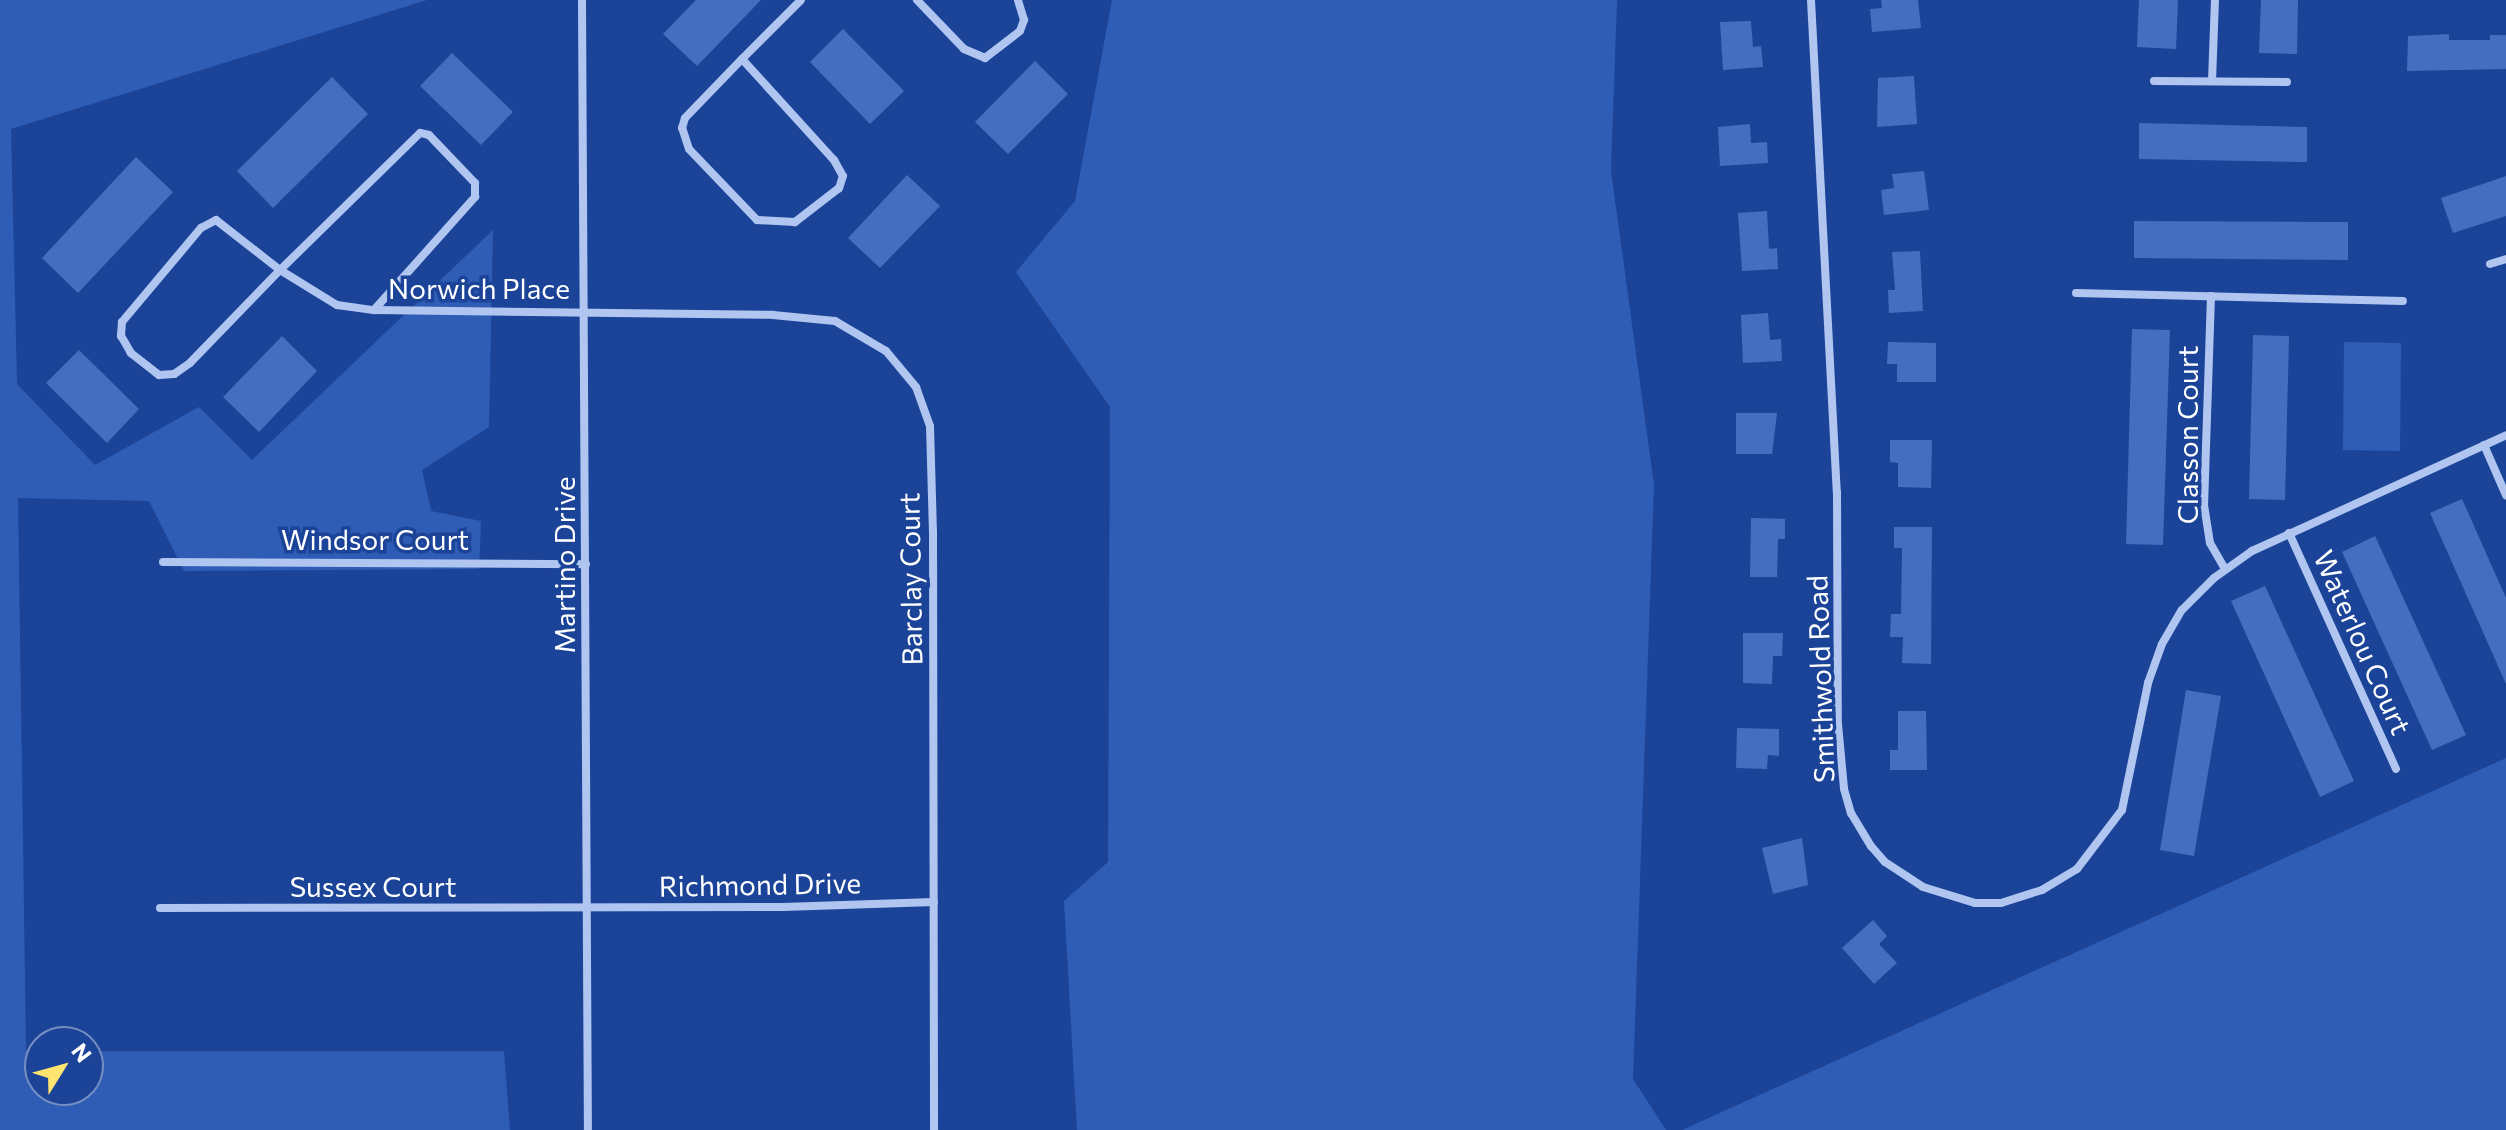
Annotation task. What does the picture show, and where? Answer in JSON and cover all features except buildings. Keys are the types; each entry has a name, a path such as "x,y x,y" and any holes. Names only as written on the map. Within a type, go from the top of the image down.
{"street":[{"name":"Martino Drive","path":"582,0 588,1130"},
{"path":"917,0 964,49 985,58 1020,31 1024,20 1018,0"},
{"name":"Smithwold Road","path":"1811,0 1837,492 1838,724 1851,813 1885,862 1923,887 1975,903 2001,903 2042,890 2077,869 2122,810 2148,683 2162,644 2182,610 2225,569 2289,533 2506,435"},
{"path":"2212,81 2215,0"},
{"path":"742,59 843,176 839,188 795,222 757,220 689,149 682,128 685,118 742,59 799,1"},
{"path":"2154,81 2287,82"},
{"name":"Norwich Place","path":"374,310 475,197 475,183 429,135 411,136 280,270 174,374 159,375 131,353 121,336 122,322 140,295 201,228 216,220 280,270 337,305 374,310 584,311"},
{"path":"2490,264 2506,259"},
{"path":"2076,293 2403,301"},
{"name":"Classon Court","path":"2211,296 2204,505 2210,543 2225,569"},
{"name":"Barclay Court","path":"584,311 835,321 886,351 916,387 930,426 934,1130"},
{"path":"2484,445 2506,495"},
{"name":"Waterlou Court","path":"2289,533 2396,769"},
{"name":"Windsor Court","path":"163,562 586,564"},
{"name":"Richmond Drive","path":"586,908 934,902"},
{"name":"Sussex Court","path":"160,908 586,908"}],"shaded area":[{"path":"0,0 427,0 11,129 17,384 95,465 199,407 252,460 493,230 489,427 422,470 431,511 481,521 479,569 184,571 149,501 18,498 26,1026 24,1106 104,1106 104,1051 504,1051 510,1130 0,1130"},
{"path":"1112,0 1617,0 1611,171 1654,485 1633,1079 1666,1130 1077,1130 1064,901 1108,862 1110,407 1016,272 1075,201"},
{"path":"2344,342 2401,343 2400,451 2343,450"},
{"path":"2506,758 2506,1130 1682,1130"}]}
